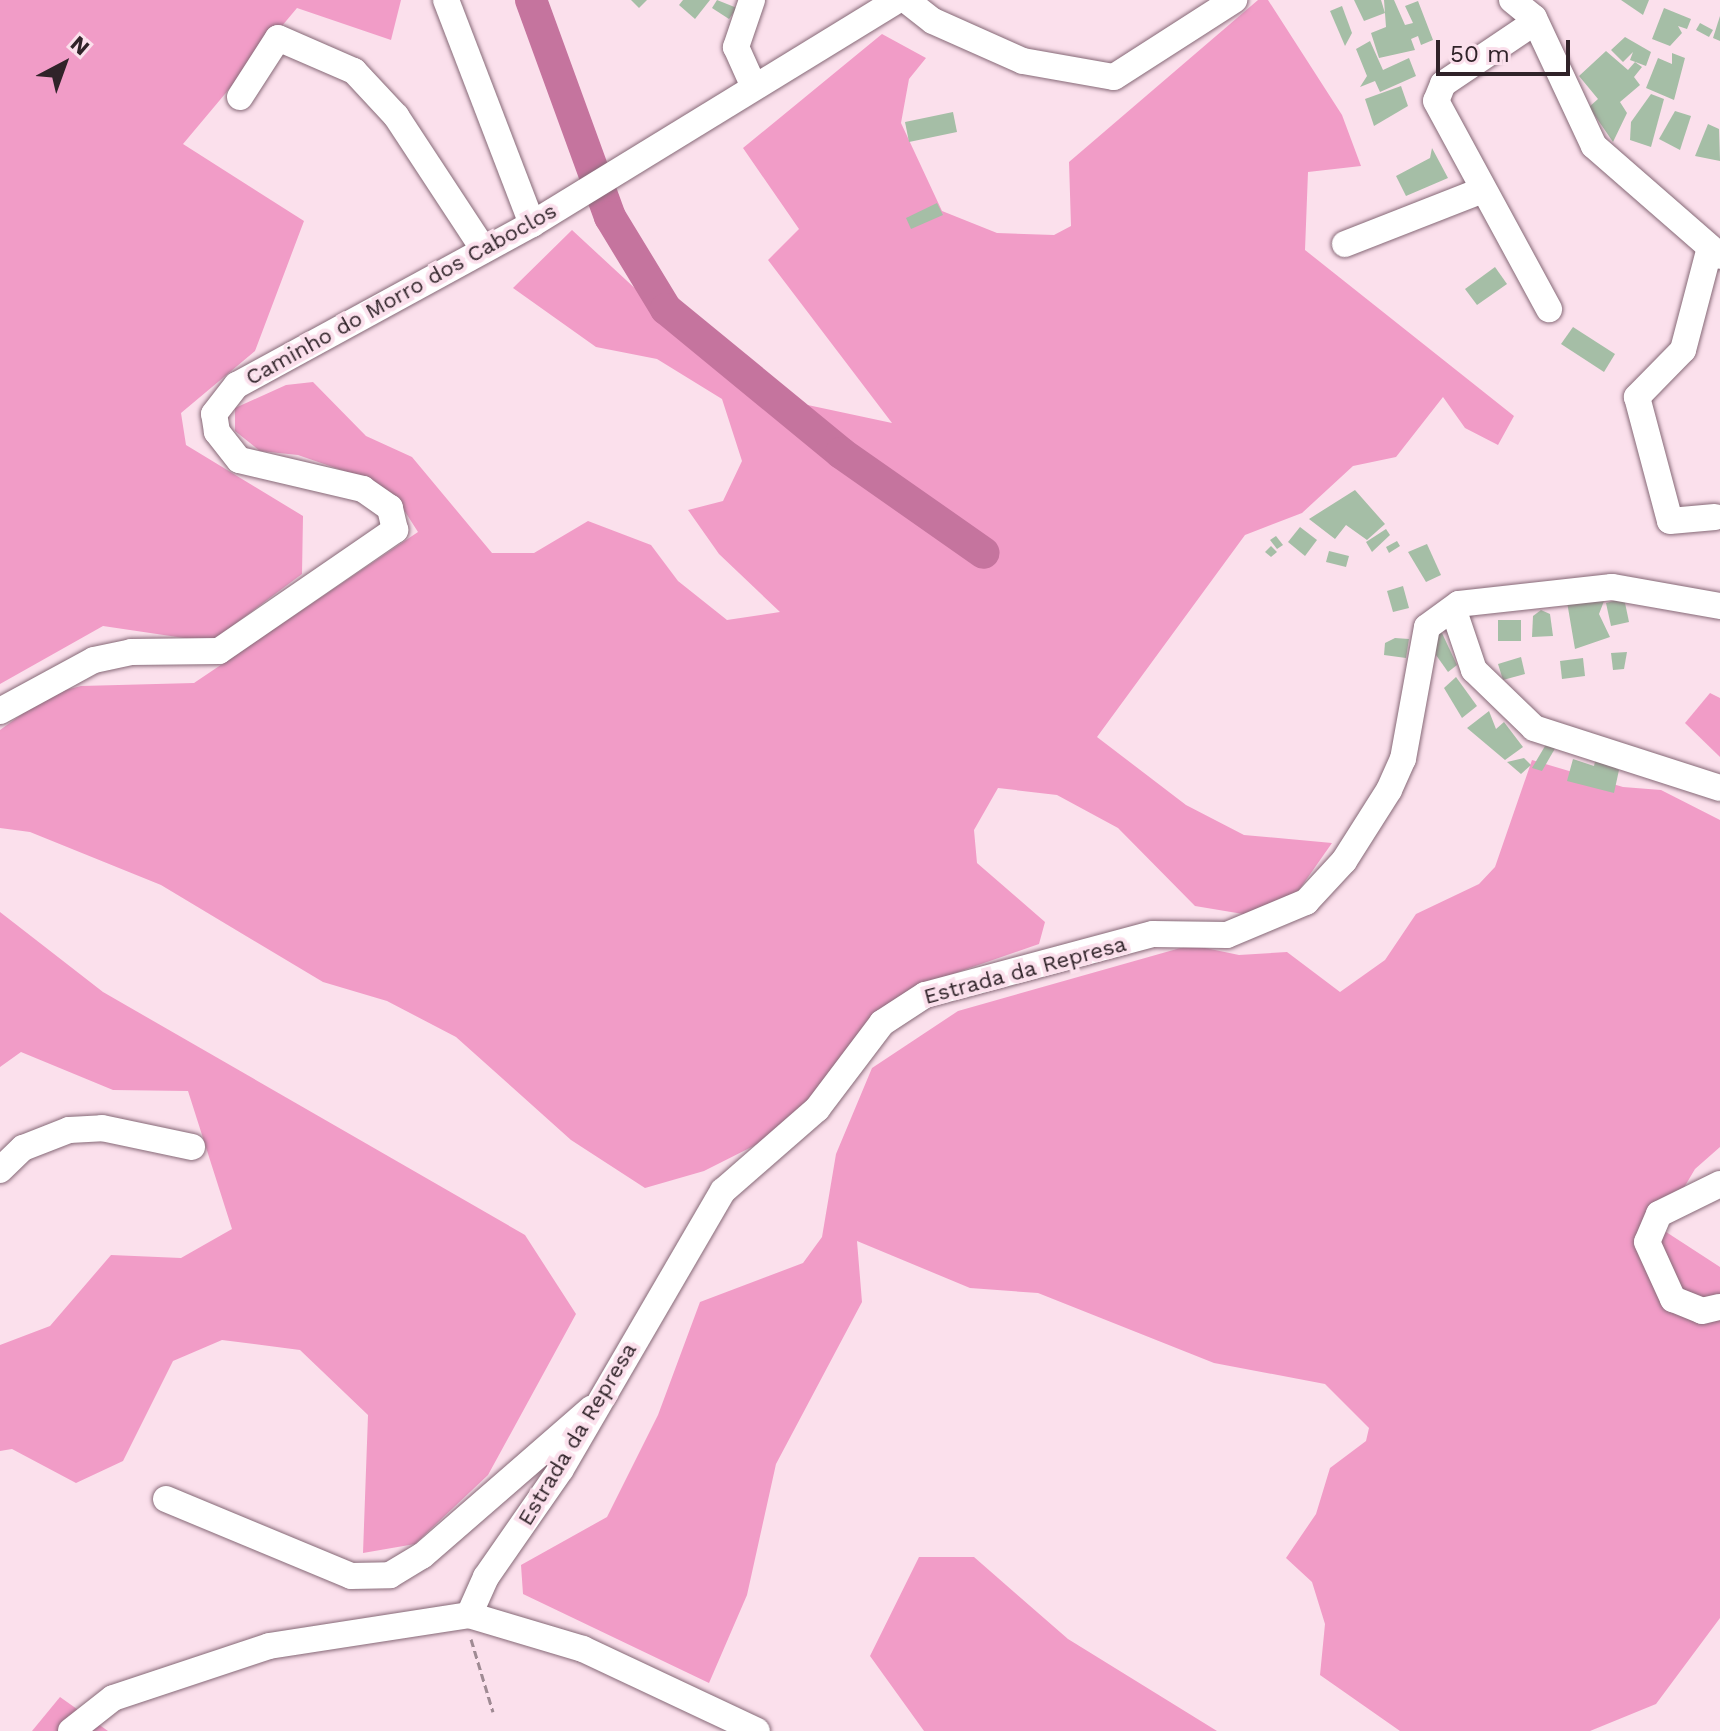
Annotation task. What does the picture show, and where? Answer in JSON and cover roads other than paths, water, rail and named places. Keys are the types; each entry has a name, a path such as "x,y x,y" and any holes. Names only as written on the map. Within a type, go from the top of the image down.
{"street":[{"path":"446,0 537,220"},
{"path":"752,0 736,47 754,87"},
{"name":"Caminho do Morro dos Caboclos","path":"0,711 94,660 131,652 219,651 276,606 384,543 396,519 379,497 326,476 239,460 217,432 214,414 248,378 537,220 897,0"},
{"path":"906,0 933,21 1023,61 1114,77 1234,0"},
{"path":"1512,0 1539,13 1594,146 1715,253 1720,279"},
{"path":"1539,13 1436,93 1480,191 1549,309"},
{"path":"240,97 278,38 354,71 396,116 484,250"},
{"path":"1345,244 1480,191"},
{"path":"1715,253 1683,350 1637,397 1670,521 1715,517"},
{"path":"1720,606 1612,587 1459,604 1462,649 1506,708 1588,748 1720,788"},
{"name":"Estrada da Represa","path":"469,1615 486,1577 601,1402 723,1191 817,1109 902,1005 1153,934 1227,935 1264,925 1320,891 1403,759 1427,627 1459,604"},
{"path":"0,1170 23,1148 69,1130 102,1128 192,1147"},
{"path":"1720,1184 1659,1214 1647,1242 1673,1299 1702,1311 1720,1307"},
{"path":"166,1499 351,1576 390,1575 601,1402"},
{"path":"71,1731 113,1698 269,1646 469,1615 583,1649 757,1731"}],"waterway":[{"path":"531,0 610,217 666,309 841,453 984,553"}]}
